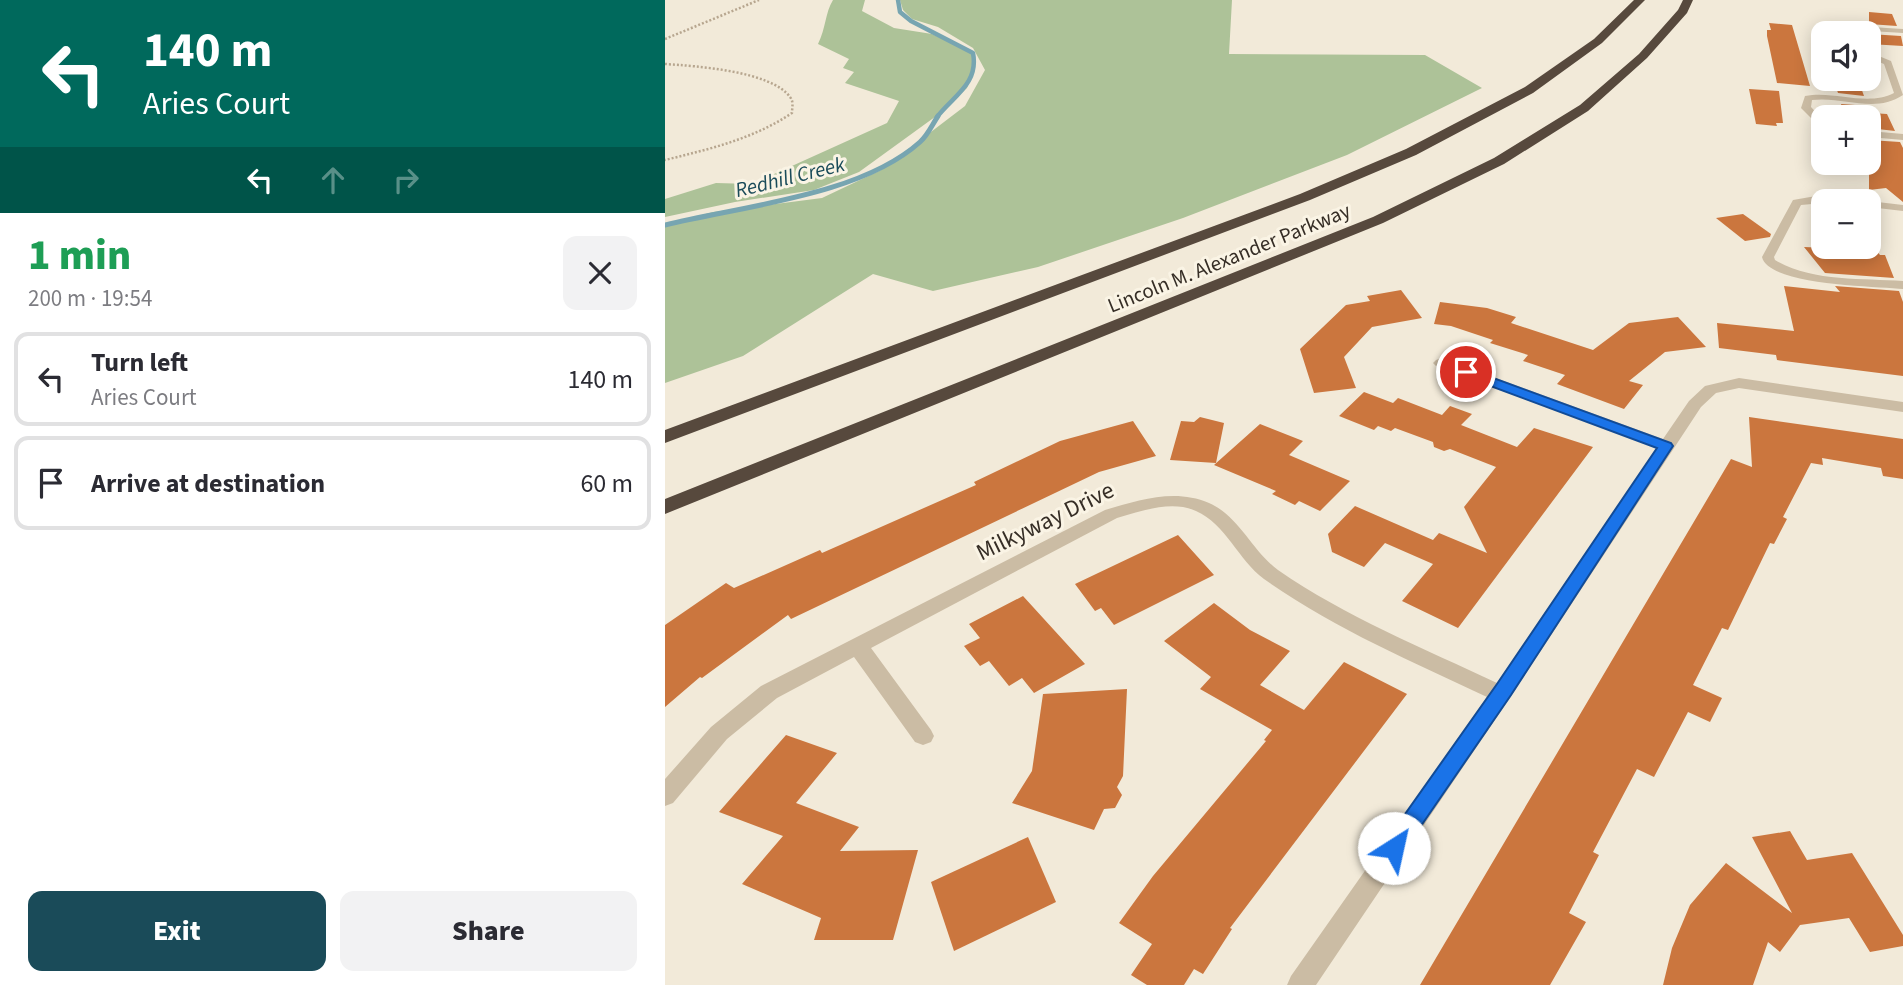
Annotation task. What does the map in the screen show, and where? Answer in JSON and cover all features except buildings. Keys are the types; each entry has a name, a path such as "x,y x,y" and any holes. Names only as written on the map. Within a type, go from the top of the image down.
{"highway":[{"name":"Lincoln M. Alexander Parkway","path":"665,437 1280,207 1411,152 1529,89 1598,41 1640,0"},
{"name":"Lincoln M. Alexander Parkway","path":"665,507 1378,220 1499,161 1584,108 1643,56 1683,11 1688,0"}],"street":[{"path":"1441,363 1666,446"},
{"path":"1300,985 1666,446 1695,404 1710,389 1739,383 1903,407"},
{"name":"Milkyway Drive","path":"665,796 719,733 769,692 1111,514 1152,502 1190,503 1221,516 1234,535 1265,569 1312,602 1500,694"},
{"path":"857,645 923,736"}],"lane":[{"path":"1881,30 1903,31"},
{"path":"1811,113 1806,107 1808,98 1818,96 1881,101 1899,94 1888,63 1881,60"},
{"path":"1881,135 1903,137"},
{"path":"1811,200 1797,202 1768,257 1769,262 1778,269 1797,275 1903,285"},
{"path":"1881,205 1903,208"}],"path":[{"path":"665,39 759,0"},
{"path":"665,64 711,68 761,80 790,96 793,103 792,113 774,127 743,139 665,160"}],"green space":[{"path":"833,0 865,0 862,11 894,28 932,34 973,53 976,63 967,88 939,114 859,172 814,190 735,202 665,217 665,199 716,183 752,184 887,123 899,101 845,83 854,72 843,68 849,59 818,44"},
{"path":"900,0 1232,0 1229,54 1425,55 1482,88 1347,155 1183,218 1038,267 933,291 873,274 743,356 665,383 665,225 713,212 822,198 881,170 965,106 985,70 973,48 938,27 912,19 903,10"}],"waterway":[{"name":"Redhill Creek","path":"898,0 900,12 911,21 973,53 974,64 968,81 937,117"},
{"name":"Redhill Creek","path":"665,225 799,197 866,175 895,160 920,142 938,116"}],"route":[{"path":"1394,848 1504,690 1666,446 1466,372"}]}
